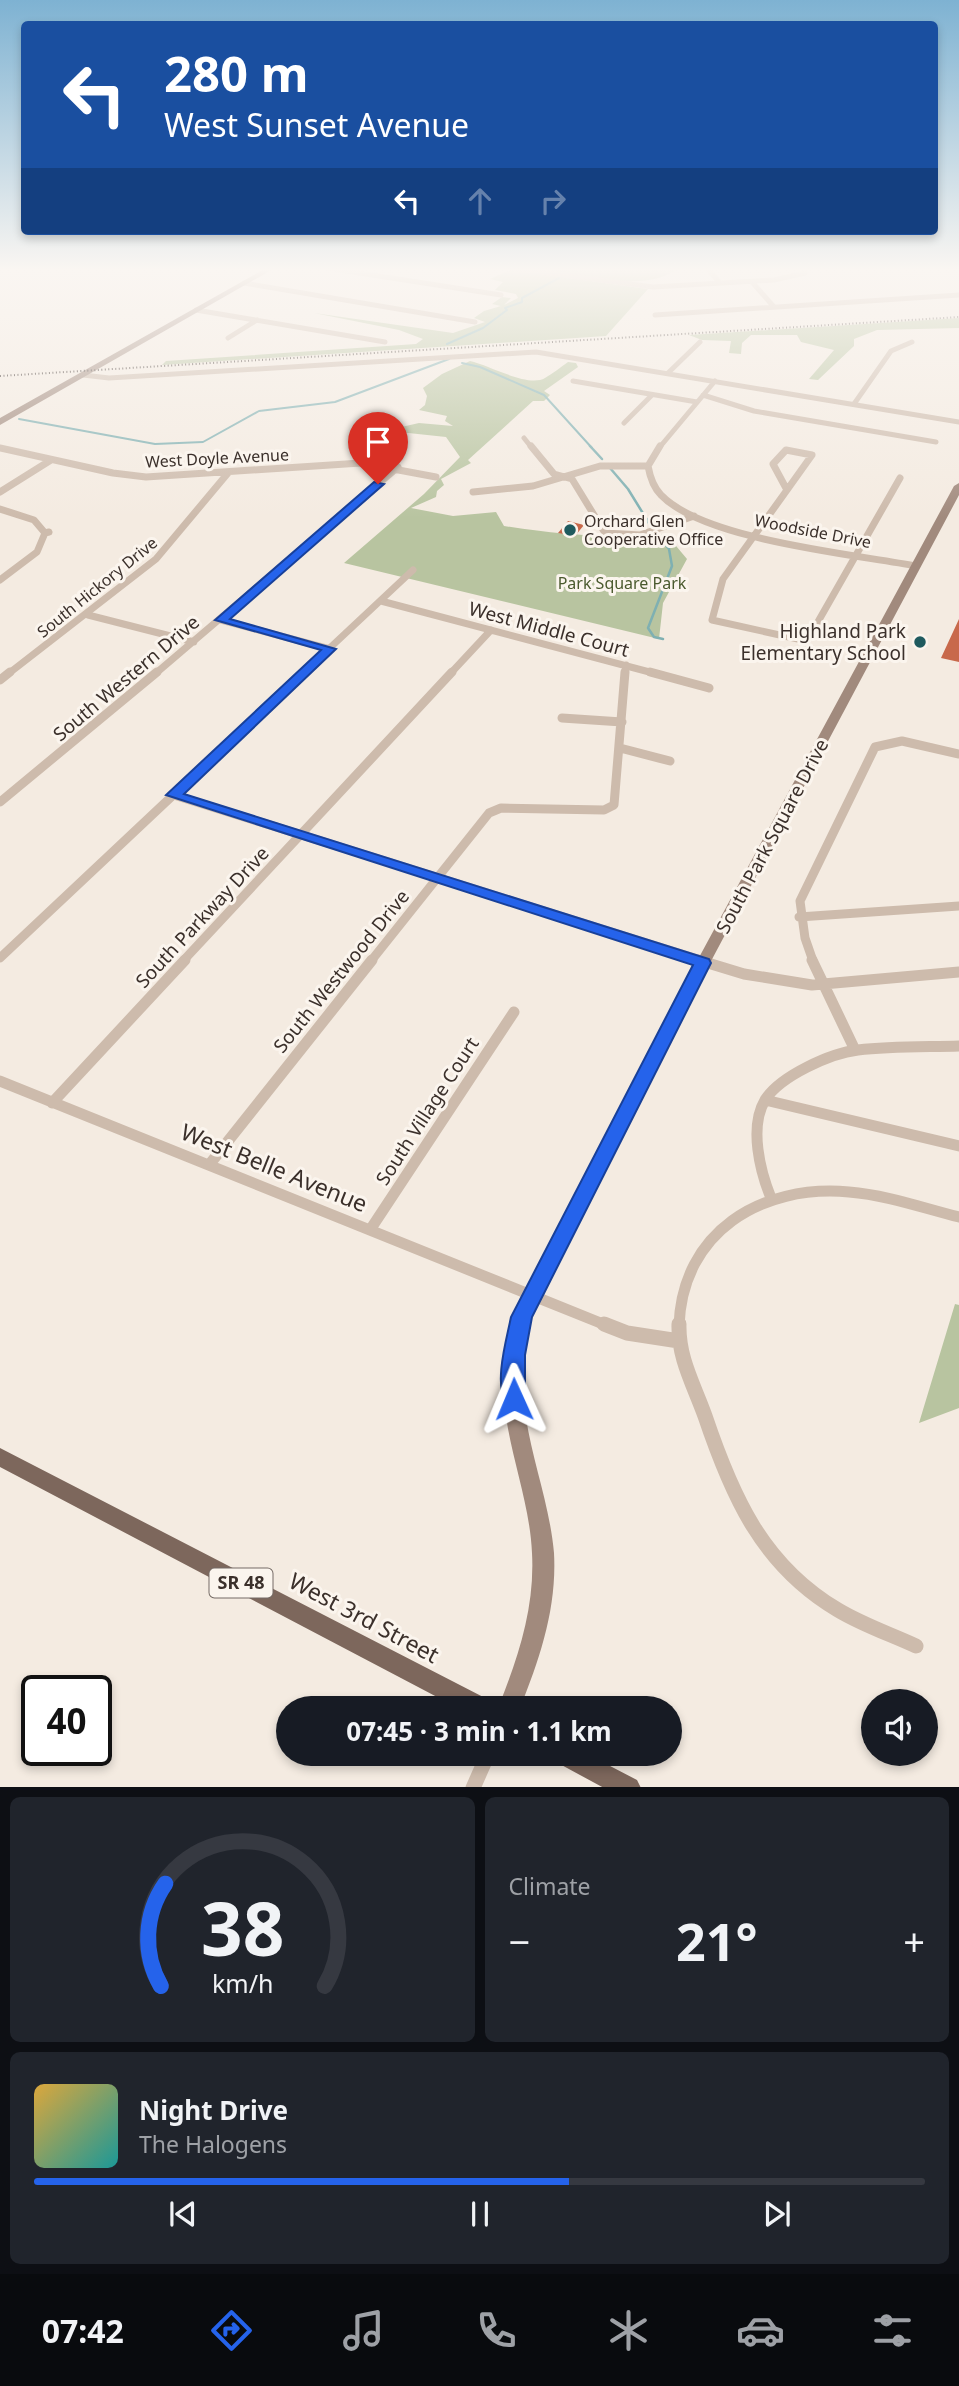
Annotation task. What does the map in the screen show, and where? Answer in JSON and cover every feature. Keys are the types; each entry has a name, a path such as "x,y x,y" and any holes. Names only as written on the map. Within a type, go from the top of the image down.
{"main road":[{"name":"West 3rd Street","path":"0,1457 458,1696"},
{"path":"588,1766 629,1787"}],"street":[{"path":"0,422 124,351"},
{"path":"668,373 690,351"},
{"path":"854,404 891,351"},
{"path":"83,375 109,378 536,352 959,422"},
{"path":"573,381 697,402"},
{"path":"472,492 533,486 600,466 648,466 715,382"},
{"path":"624,423 652,395"},
{"path":"703,396 769,414 936,442"},
{"path":"524,438 554,474 572,479 605,533 620,538 648,534 694,516"},
{"name":"West Doyle Avenue","path":"0,448 135,476 228,473 349,463 398,467 436,477"},
{"path":"787,490 773,464 781,452 812,455 787,490 755,534 723,579 712,620 807,641 900,478"},
{"path":"0,492 51,460"},
{"name":"Woodside Drive","path":"648,466 654,488 666,499 694,516 755,534 916,566"},
{"name":"South Western Drive","path":"0,803 221,620 398,467"},
{"name":"South Hickory Drive","path":"0,680 88,615 165,550 228,473"},
{"name":"South Park Square Drive","path":"514,1696 531,1656 544,1585 543,1552 514,1399 514,1355 522,1317 703,963 959,485"},
{"path":"0,509 34,520 47,533 43,545 35,554 0,580"},
{"path":"0,957 413,570"},
{"name":"West Middle Court","path":"381,601 709,688"},
{"path":"88,615 194,642"},
{"path":"221,620 330,649"},
{"name":"South Parkway Drive","path":"52,1103 491,630"},
{"name":"South Westwood Drive","path":"209,1165 489,813 496,808 612,808 616,803 626,665"},
{"path":"562,718 622,722"},
{"path":"855,1051 805,939 799,917 806,884 876,747 902,741 959,754"},
{"path":"620,748 670,761"},
{"path":"174,795 703,963 791,984 959,972"},
{"path":"799,917 959,906"},
{"name":"South Village Court","path":"370,1230 513,1012"},
{"path":"771,1198 758,1157 758,1130 765,1100 783,1082 808,1066 855,1051 959,1046"},
{"name":"West Belle Avenue","path":"0,1082 531,1297 628,1333 679,1341"},
{"path":"765,1100 959,1146"},
{"path":"916,1646 831,1606 765,1545 737,1500 719,1461 679,1341 683,1295 690,1271 705,1243 719,1229 755,1204 771,1198 835,1191 874,1196 959,1216"},
{"path":"473,1787 483,1766"}],"green space":[{"path":"307,351 370,351 162,365 166,361"},
{"path":"833,351 848,351 818,380 809,379"},
{"name":"Park Square Park","path":"470,361 529,380 545,378 568,362 576,363 578,367 544,391 550,395 544,401 533,401 468,460 471,463 441,479 444,485 437,491 436,497 411,508 453,516 496,512 504,526 566,534 666,534 687,559 663,603 659,639 344,563 424,494 460,457 446,437 399,432 375,437 375,433 419,423 453,426 445,421 447,416 419,410 425,405 427,396 423,388 442,374"},
{"path":"955,1304 959,1305 959,1408 919,1423"}],"building":[{"name":"Orchard Glen Cooperative Office","path":"568,521 584,525 575,536 558,533"},
{"name":"Highland Park Elementary School","path":"959,619 959,662 941,658"}],"waterway":[{"path":"19,419 155,444 203,442 259,411 335,402 449,359"},
{"path":"462,363 480,367 544,395 592,448"},
{"path":"590,446 602,459"},
{"path":"610,468 628,489 652,528"},
{"path":"658,536 669,549 672,566 648,628 654,637 663,639"}],"railway":[{"path":"0,376 400,351"}],"place":[{"name":"Orchard Glen Cooperative Office","path":"570,530"},
{"name":"Highland Park Elementary School","path":"920,642"}],"route":[{"path":"378,484 221,620 330,649 174,795 703,963 522,1317 514,1355 514,1399"}]}
